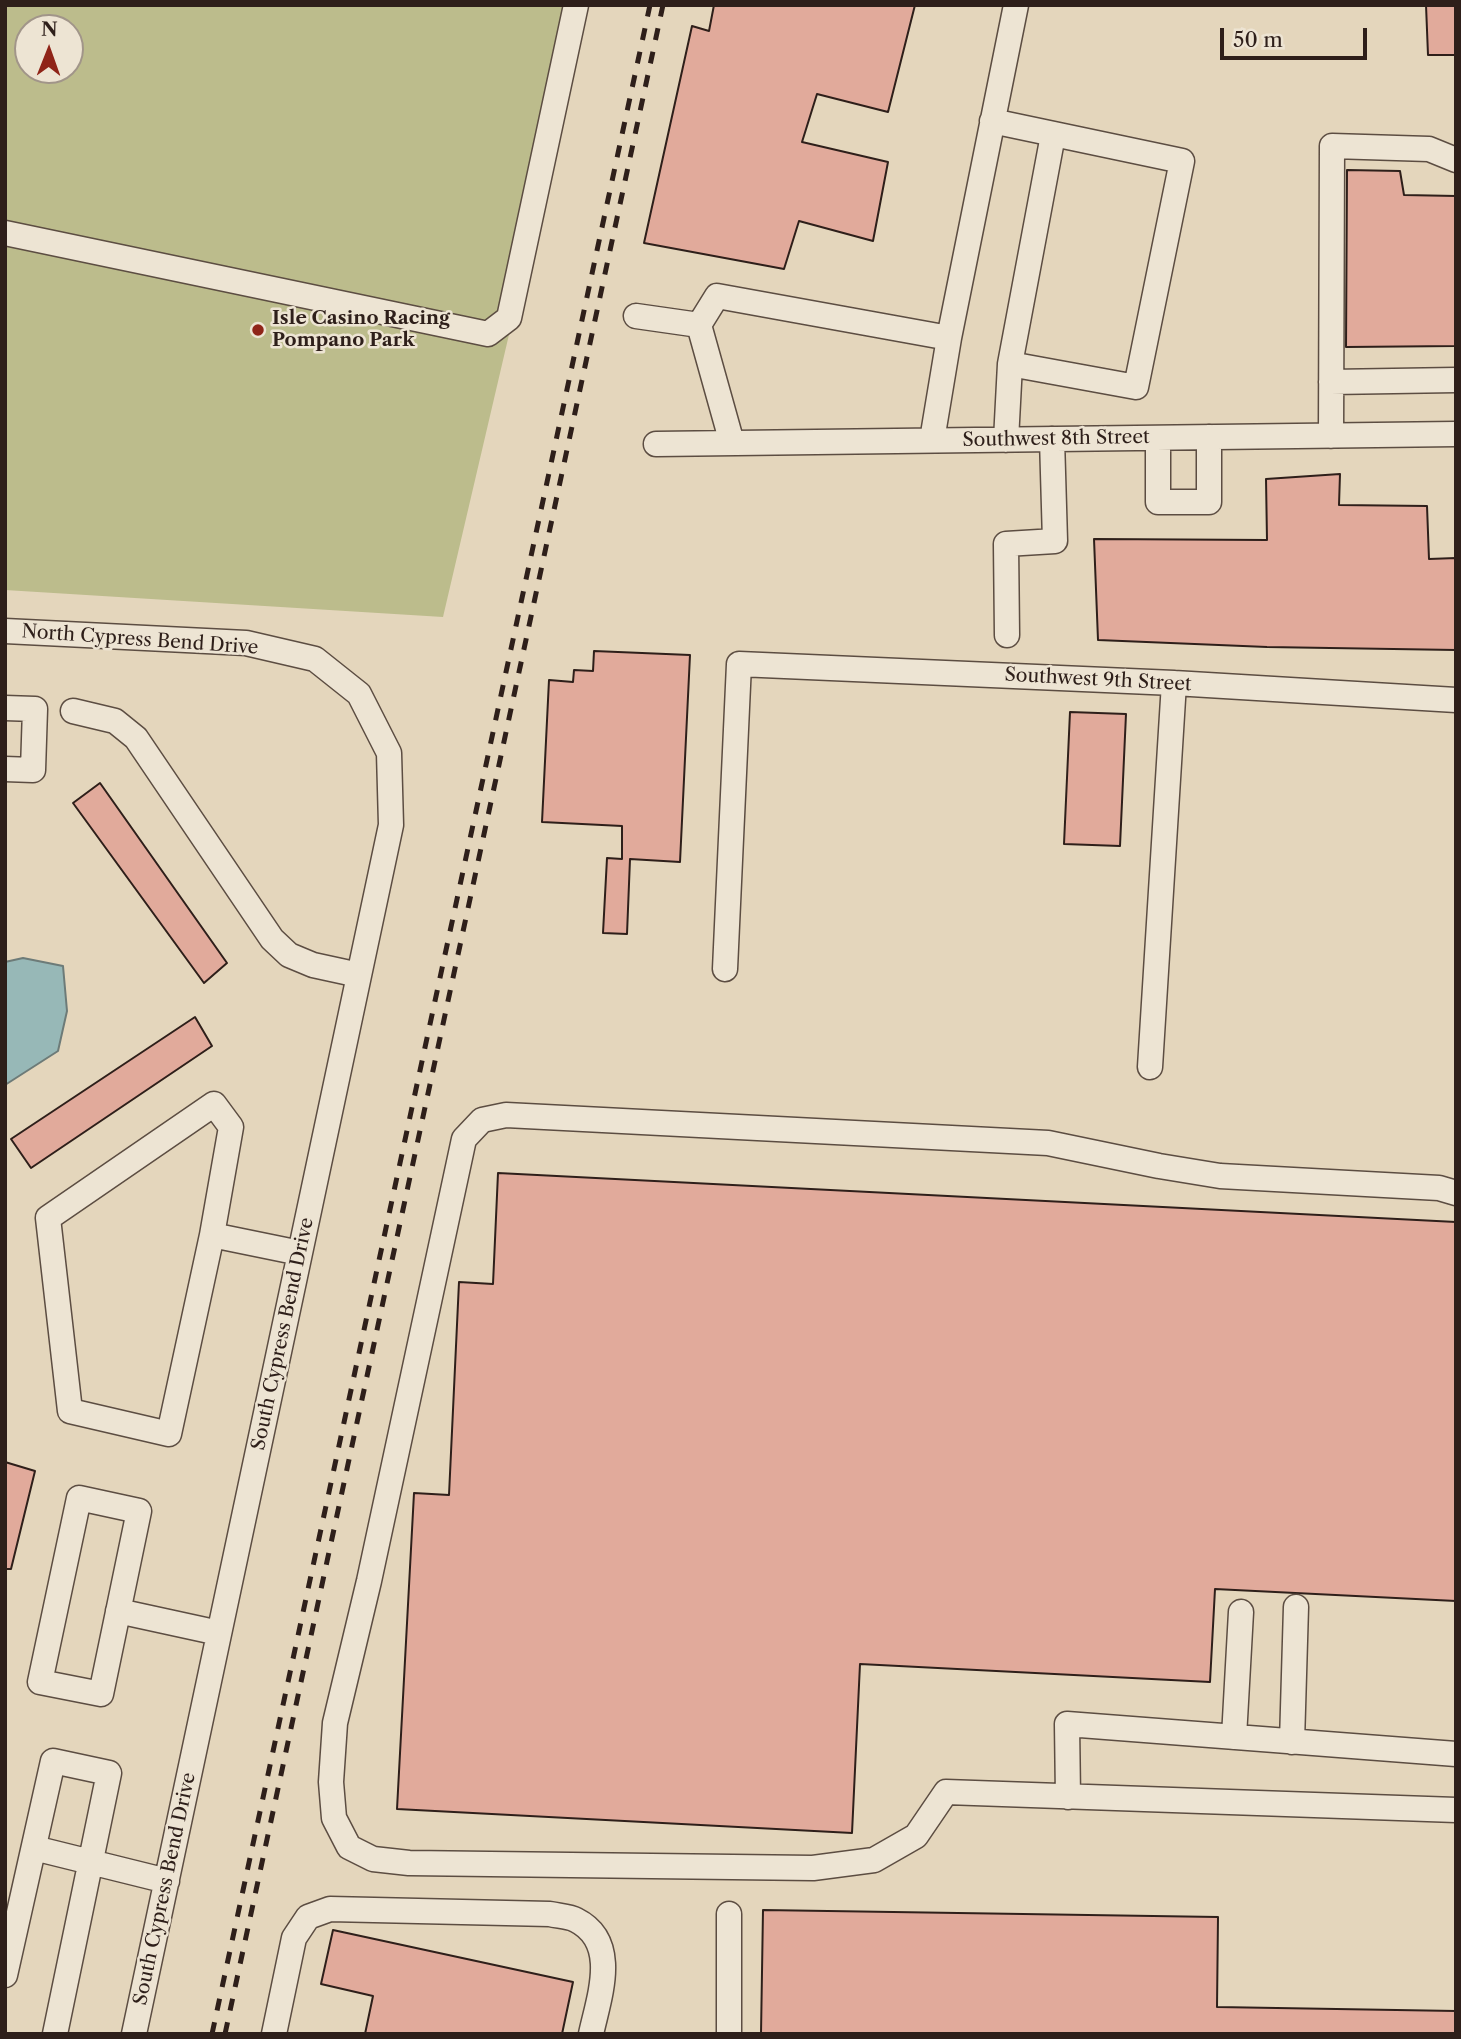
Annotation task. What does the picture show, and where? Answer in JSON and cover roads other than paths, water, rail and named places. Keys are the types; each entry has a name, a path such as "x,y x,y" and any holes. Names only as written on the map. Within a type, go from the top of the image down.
{"street":[{"path":"5,233 488,334 509,318 576,5"},
{"path":"932,440 949,338 1016,5"},
{"path":"992,121 1182,162 1136,387 1010,364"},
{"path":"1006,440 1010,364 1053,135"},
{"path":"1331,436 1332,146 1429,149 1456,160"},
{"path":"732,443 699,325 717,296 949,338"},
{"path":"636,316 699,325"},
{"path":"1331,382 1456,380"},
{"name":"Southwest 8th Street","path":"656,444 1456,434"},
{"path":"1158,438 1158,502 1209,502 1209,437"},
{"path":"1007,635 1006,544 1055,541 1052,439"},
{"name":"North Cypress Bend Drive","path":"5,631 246,643 315,659"},
{"name":"South Cypress Bend Drive","path":"134,2034 391,825 389,753 359,694 315,659"},
{"name":"Southwest 9th Street","path":"725,969 739,664 1174,683 1456,700"},
{"path":"1150,1067 1174,683"},
{"path":"5,708 35,709 33,770 5,769"},
{"path":"73,711 115,721 136,738 272,939 289,955 313,965 359,975"},
{"path":"214,1104 232,1127 212,1235 169,1434 70,1411 48,1218 214,1104"},
{"path":"1456,1193 1439,1188 1220,1176 1048,1143 506,1115 482,1120 464,1139 369,1581 335,1723 331,1782 334,1818 349,1847 373,1859 409,1863 813,1868 874,1860 916,1836 946,1792 1456,1810"},
{"path":"212,1235 300,1253"},
{"path":"79,1498 139,1511 118,1611 101,1694 40,1682 79,1498"},
{"path":"1292,1742 1296,1607"},
{"path":"118,1611 219,1633"},
{"path":"1234,1737 1241,1612"},
{"path":"1068,1797 1067,1724 1456,1754"},
{"path":"5,1975 53,1761 109,1773 55,2034"},
{"path":"34,1848 167,1881"},
{"path":"274,2034 294,1938 308,1917 330,1909 550,1914 576,1920 594,1935 604,1956 591,2034"},
{"path":"729,1914 729,2034"}],"water":[{"path":"23,958 63,966 67,1011 58,1051 5,1085 5,962"}],"railway":[{"path":"212,2034 650,5"},
{"path":"225,2034 663,5"}],"place":[{"name":"Isle Casino Racing Pompano Park","path":"258,330"}]}
